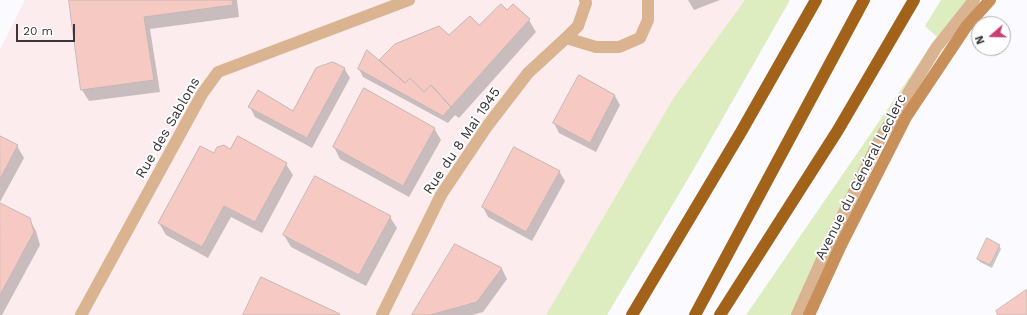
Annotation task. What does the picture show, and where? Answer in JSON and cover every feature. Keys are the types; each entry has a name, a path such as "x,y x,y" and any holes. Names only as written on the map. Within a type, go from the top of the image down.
{"highway":[{"path":"632,315 741,132 816,0"},
{"path":"694,315 864,0"},
{"path":"720,315 838,130 914,0"}],"street":[{"name":"Rue des Sablons","path":"81,315 202,94 218,72 410,0"},
{"name":"Rue du 8 Mai 1945","path":"382,315 441,195 488,125 528,73 578,26 586,0"},
{"path":"566,38 596,46 619,47 640,38 648,20 648,0"},
{"path":"797,315 880,139 936,48 974,0"},
{"name":"Avenue du Général Leclerc","path":"809,315 841,245 906,118 966,27 990,0"}],"shaded area":[{"path":"25,0 754,0 550,315 0,315 0,50"}],"green space":[{"path":"745,0 790,0 695,167 607,315 546,315 673,99"},
{"path":"941,0 967,0 937,37 925,26"},
{"path":"937,37 792,315 746,315"}],"building":[{"path":"69,0 232,0 233,5 144,17 154,80 81,90"},
{"path":"501,4 507,10 513,4 530,19 451,107 431,85 424,92 410,78 405,83 379,60 395,44 439,26 449,35 470,16 479,25"},
{"path":"367,50 405,83 410,78 424,92 431,85 451,107 443,116 358,69"},
{"path":"333,62 345,68 307,138 248,107 258,90 293,111 316,68"},
{"path":"579,75 615,95 590,143 553,123"},
{"path":"364,88 435,128 403,186 333,147"},
{"path":"0,136 18,145 0,179"},
{"path":"238,136 287,163 255,222 224,206 202,247 158,223 200,146 214,153 217,147 224,145 230,149"},
{"path":"514,147 560,171 526,232 482,207"},
{"path":"315,176 391,216 359,275 283,235"},
{"path":"0,203 30,218 34,232 0,295"},
{"path":"987,238 1000,245 990,265 977,259"},
{"path":"455,244 502,268 477,302 430,315 412,315"},
{"path":"261,277 340,314 243,315"},
{"path":"1026,290 1027,315 998,315 996,311"}]}
